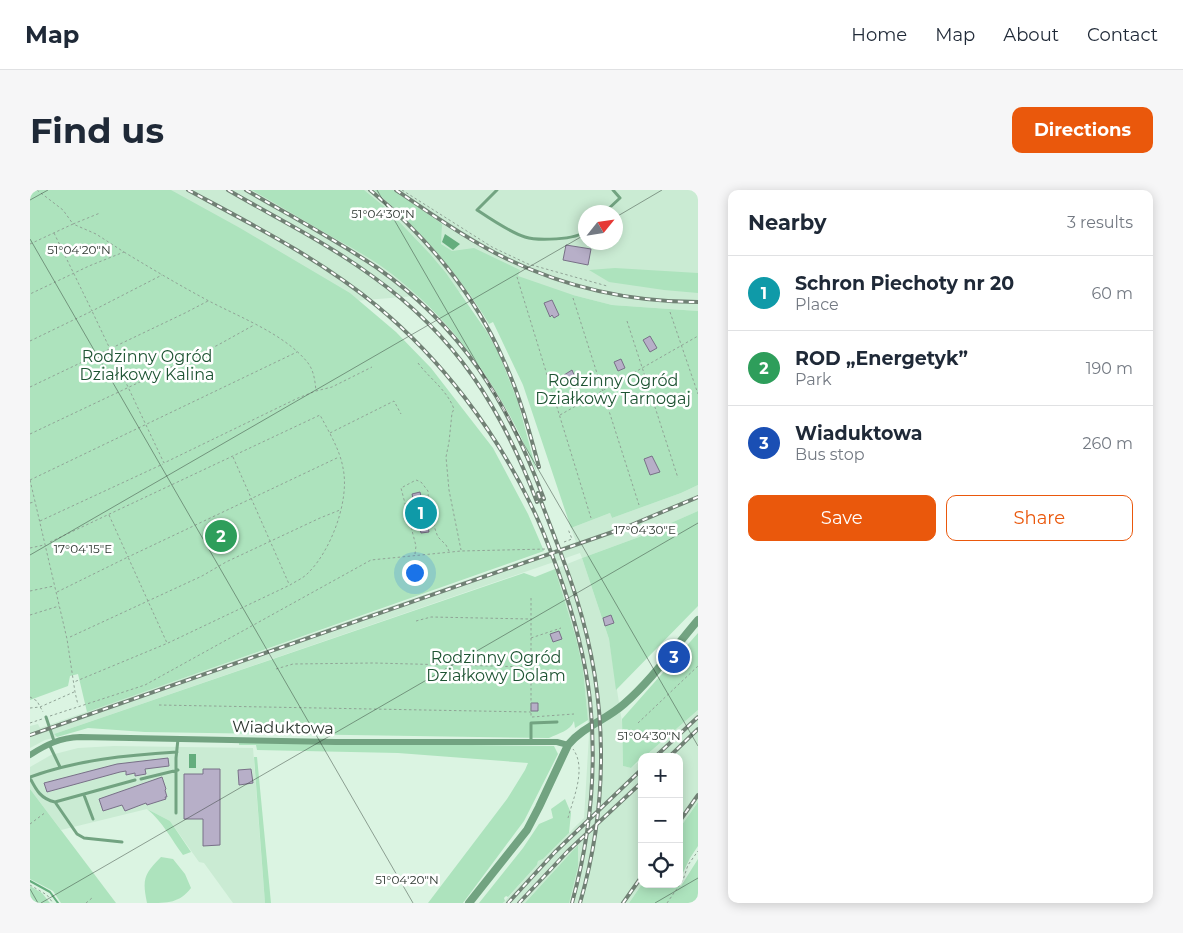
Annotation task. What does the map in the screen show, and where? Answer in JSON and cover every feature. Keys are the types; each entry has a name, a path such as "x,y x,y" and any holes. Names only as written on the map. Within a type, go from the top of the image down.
{"street":[{"path":"469,903 527,830 568,745 575,736 624,705 698,621"},
{"name":"Wiaduktowa","path":"30,754 51,742 65,738 80,737 336,742 557,742 568,745"}],"lane":[{"path":"497,190 477,210 492,220 525,237 566,239 578,235"},
{"path":"612,205 620,198 613,190"},
{"path":"46,717 51,742 60,767"},
{"path":"531,742 531,723 558,722"},
{"path":"176,813 178,738"},
{"path":"135,780 55,802 46,800 35,788 30,777 60,767 125,756 177,752"},
{"path":"141,779 178,770"},
{"path":"84,795 93,819"},
{"path":"55,802 77,834 84,838 122,842"}],"path":[{"path":"37,190 63,210 73,224 96,234 208,301 255,324 289,344 308,363 314,375 316,392"},
{"path":"402,190 492,247 528,264 607,286"},
{"path":"30,244 100,213"},
{"path":"54,232 164,463"},
{"path":"30,294 124,252"},
{"path":"30,341 163,275"},
{"path":"517,277 592,518"},
{"path":"573,298 639,505"},
{"path":"30,387 208,301"},
{"path":"670,312 698,394"},
{"path":"627,321 678,478"},
{"path":"30,434 218,345 255,324"},
{"path":"560,416 698,336"},
{"path":"78,706 71,657 60,605 30,480 297,352"},
{"path":"418,363 426,374 434,379 450,400 454,409 446,457 461,551"},
{"path":"39,521 298,398 332,387 372,367"},
{"path":"329,433 394,401 401,414"},
{"path":"50,542 320,415 340,456 345,484 341,509 320,559 307,574 290,585 168,643 74,682"},
{"path":"56,592 340,456"},
{"path":"232,457 290,585"},
{"path":"415,555 416,546 401,488 416,480 421,482 428,491 436,532 450,552"},
{"path":"30,503 35,502"},
{"path":"70,637 341,509"},
{"path":"109,515 168,643"},
{"path":"564,542 572,539 568,529"},
{"path":"30,548 45,545"},
{"path":"30,723 145,685 371,560 461,551 547,549"},
{"path":"30,591 54,586"},
{"path":"531,598 531,723"},
{"path":"30,615 60,605"},
{"path":"416,621 431,616 530,619"},
{"path":"530,639 561,628"},
{"path":"276,669 293,664 374,663 530,667"},
{"path":"638,723 698,666"},
{"path":"30,708 40,707 75,692"},
{"path":"30,697 37,702 46,717"},
{"path":"159,705 531,712"},
{"path":"531,717 574,714"},
{"path":"568,745 575,751 579,766 568,818"},
{"path":"30,824 46,812"},
{"path":"667,903 683,880 688,865 698,851"},
{"path":"30,885 47,895 53,903"},
{"path":"86,903 92,898"}],"shaded area":[{"path":"79,190 698,190 698,311 612,305 573,295 476,291 292,306"},
{"path":"445,234 460,244 453,250 442,242"},
{"path":"698,485 698,511 639,537 582,558 580,553 54,734 57,737 45,740 30,748 30,726 38,724 40,728 576,542 571,528 610,513 612,518"},
{"path":"582,558 609,639 622,722 623,766 631,768 638,762 639,888 629,903 503,903 537,865 538,861 543,859 584,818 589,735 583,669 576,638 555,569"},
{"path":"698,710 698,802 683,823 683,753 649,753"},
{"path":"114,746 253,748 265,903 233,903 204,863 199,862 170,821 147,809 61,830 30,789 30,767 51,755 78,748"},
{"path":"189,754 196,754 196,768 189,768"}],"green space":[{"name":"Rodzinny Ogród Działkowy Kalina","path":"30,190 171,190 350,293 396,332 431,368 493,448 528,514 544,551 87,712 78,674 70,676 68,686 30,700"},
{"path":"252,190 364,190 387,209 446,273 487,332 499,354 518,402 537,473 495,389 478,364 439,317 392,274 378,264"},
{"name":"Rodzinny Ogród Działkowy Tarnogaj","path":"374,190 393,190 442,224 441,244 452,251 474,248 520,270 518,276 573,295 612,305 698,311 698,485 612,518 610,513 571,528 523,385 493,322 489,324 464,286 437,252 407,220"},
{"path":"615,268 698,273 698,293 609,282 589,270"},
{"name":"Rodzinny Ogród Działkowy Dolam","path":"698,511 698,606 616,690 609,639 582,558 639,537"},
{"name":"Rodzinny Ogród Działkowy Dolam","path":"555,569 576,638 583,669 588,720 575,728 574,721 567,729 549,738 145,732 88,728 57,737 54,734 524,573 535,577"},
{"path":"698,633 698,710 649,753 638,753 638,761 631,768 623,766 622,719"},
{"path":"239,742 554,746 558,754 524,821 463,903 428,903 507,799 528,763 398,753 257,750 256,745 239,745"},
{"path":"254,757 257,757 271,903 265,903"},
{"path":"30,789 116,903 61,903 53,891 30,879"},
{"path":"565,799 571,813 569,833 543,859 538,861 537,865 508,897 504,898 505,901 503,903 479,903 523,848 539,824 553,818 551,809"},
{"path":"698,802 698,846 683,873 683,843 683,823"},
{"path":"147,809 170,821 191,852 183,855 162,825"},
{"path":"578,845 578,867 569,903 525,903"},
{"path":"161,857 173,859 185,874 191,888 182,897 173,901 147,903 146,877"},
{"path":"698,859 698,903 629,903 639,888 683,888 683,883"},
{"path":"30,886 42,893 50,903 30,903"}],"building":[{"path":"566,245 578,247 578,250 591,250 588,265 563,260"},
{"path":"552,300 559,315 554,318 552,315 550,317 544,303"},
{"path":"650,336 657,348 650,352 643,340"},
{"path":"621,359 625,368 618,371 614,362"},
{"path":"572,370 578,384 571,387 564,375"},
{"path":"652,456 660,472 650,475 644,459"},
{"path":"420,492 429,532 421,533 412,494"},
{"path":"611,615 614,623 605,626 603,618"},
{"path":"559,631 562,639 553,642 550,634"},
{"path":"531,703 538,703 538,711 531,711"},
{"path":"168,758 169,766 145,769 146,774 135,776 135,773 126,775 126,771 120,772 47,792 44,783 117,764"},
{"path":"203,769 220,769 220,845 203,846 203,819 184,819 184,774 203,774"},
{"path":"251,769 253,783 239,785 238,770"},
{"path":"162,777 166,789 166,799 147,805 146,803 125,811 122,805 103,811 99,799"}],"waterway":[{"path":"30,881 50,892 58,903"}],"railway":[{"path":"188,190 309,258 333,273 377,306 401,327 444,372 483,423 517,477 552,554 582,651 588,684 592,726 592,777 587,828 572,903"},
{"path":"228,190 355,264 402,299 428,323 452,349 491,405 508,435 537,502"},
{"path":"246,190 376,267 406,290 433,315 479,369 498,399 515,430 544,499"},
{"path":"370,190 429,246 463,288 478,311 514,385 539,467"},
{"path":"396,190 474,241 536,272 562,281 616,294 643,299 698,302"},
{"path":"538,493 577,600 595,675 599,713 600,789 596,827 580,903"},
{"path":"30,735 624,528 698,497"},
{"path":"659,753 698,717"},
{"path":"673,753 698,729"},
{"path":"508,903 555,852 638,773"},
{"path":"519,903 568,851 638,786"},
{"path":"683,816 698,795"},
{"path":"623,903 638,882"}],"place":[{"name":"Schron Piechoty nr 20","path":"421,513"},
{"name":"ROD „Energetyk”","path":"221,536"},
{"name":"Wiaduktowa","path":"674,657"}]}
